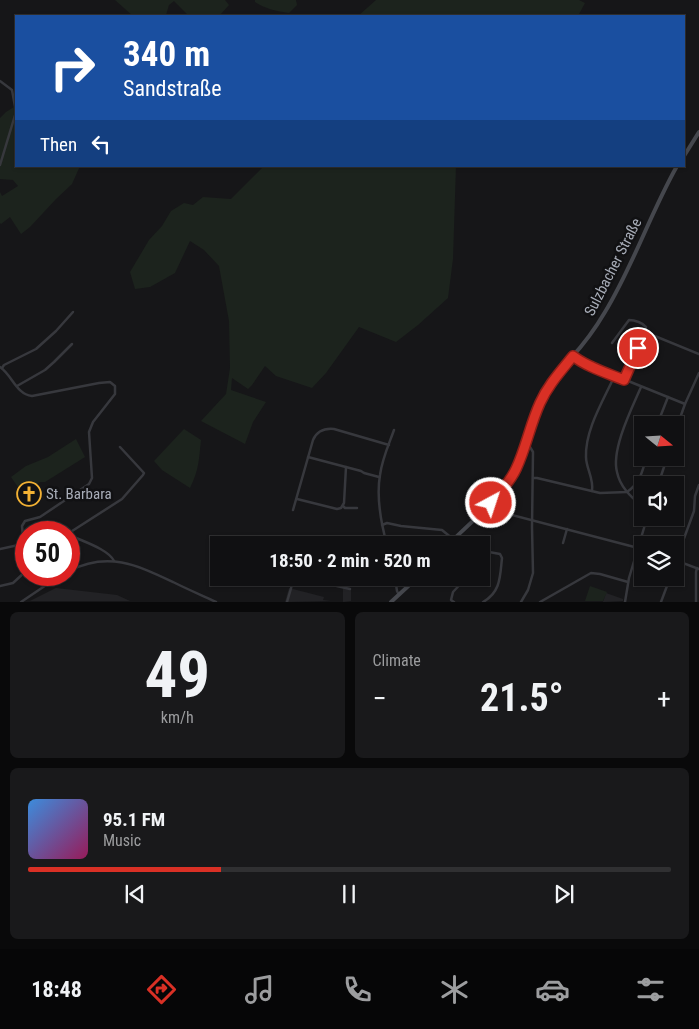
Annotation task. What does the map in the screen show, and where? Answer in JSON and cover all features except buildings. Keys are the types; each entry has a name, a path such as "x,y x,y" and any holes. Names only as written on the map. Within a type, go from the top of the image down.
{"main road":[{"path":"685,154 699,132"},
{"name":"Sulzbacher Straße","path":"457,536 491,503 509,480 519,463 544,395 595,328 615,294 676,167"},
{"path":"391,602 409,586"}],"street":[{"path":"0,80 12,90 15,106"},
{"path":"0,165 15,115"},
{"path":"25,521 40,517 88,484 92,478 89,432 92,422 115,394 115,386 110,382 32,396 24,394 1,367 36,349 56,331 72,312"},
{"path":"612,343 629,320 646,328 624,380"},
{"path":"645,332 699,354"},
{"path":"17,386 45,370 72,344"},
{"path":"573,356 624,380 685,404"},
{"path":"681,416 699,373"},
{"path":"592,491 593,485 586,460 588,438 615,376"},
{"path":"634,499 627,492 616,470 620,440 642,386"},
{"path":"661,416 668,397"},
{"path":"293,510 308,457 315,437 320,431 334,429 389,444"},
{"path":"385,536 379,500 379,477 394,430"},
{"path":"521,602 528,590 533,573 532,450 525,444"},
{"path":"80,526 122,499 144,473 120,447"},
{"path":"308,457 379,477"},
{"path":"533,478 592,491 606,493 627,492 640,478 644,466"},
{"path":"343,506 346,467"},
{"path":"684,538 694,511 699,485"},
{"path":"296,499 337,509 343,506 345,508 357,508"},
{"path":"491,503 508,514 634,546"},
{"path":"382,524 442,530 450,536"},
{"path":"563,543 567,529"},
{"path":"80,540 106,552 114,561"},
{"path":"0,549 15,546"},
{"path":"483,602 492,596 497,588 502,558 500,554 490,552"},
{"path":"625,602 634,559"},
{"path":"80,566 87,563 114,561 130,564 216,602"},
{"path":"684,565 698,569 696,572 696,602"},
{"path":"540,602 591,573 628,582"},
{"path":"0,586 15,581"},
{"path":"21,602 45,586"},
{"path":"286,602 291,586"},
{"path":"337,586 350,589"},
{"path":"396,586 399,595"},
{"path":"454,602 451,600 452,595 459,586"},
{"path":"661,602 667,586"}],"shaded area":[{"path":"115,0 225,0 229,5 220,15 188,15 174,1 169,5 166,15 132,15"},
{"path":"255,0 296,0 297,5 289,13 267,8 255,2"},
{"path":"376,0 579,0 585,3 579,15 359,15"},
{"path":"15,94 15,167 80,167 72,184 21,234 10,217 0,223 0,192 2,196 18,186 13,180 0,179 0,118 14,107"},
{"path":"263,167 456,167 453,259 448,298 396,342 359,327 326,373 312,388 276,376 265,366 248,389 232,378 231,390 266,402 253,422 245,444 201,421 226,394 230,368 229,321 219,266 204,250 190,241 175,273 150,287 135,289 130,272 149,240 162,226 171,211 184,203 193,205 203,197 231,199"},
{"path":"184,429 201,440 197,470 190,488 162,470 154,461"},
{"path":"76,439 85,457 45,482 40,482 36,485 33,481 20,490 11,477 26,466 48,457"},
{"path":"590,586 607,592 603,601 585,601"},
{"path":"56,588 117,595 130,601 30,601"},
{"path":"289,588 324,597 323,600 331,601 285,602"},
{"path":"343,588 351,590 351,601 343,602"},
{"path":"606,593 623,599 623,601 603,602"}],"place":[{"name":"St. Barbara","path":"29,494"}],"route":[{"path":"491,503 516,468 544,395 573,356 624,380 638,348"}]}
